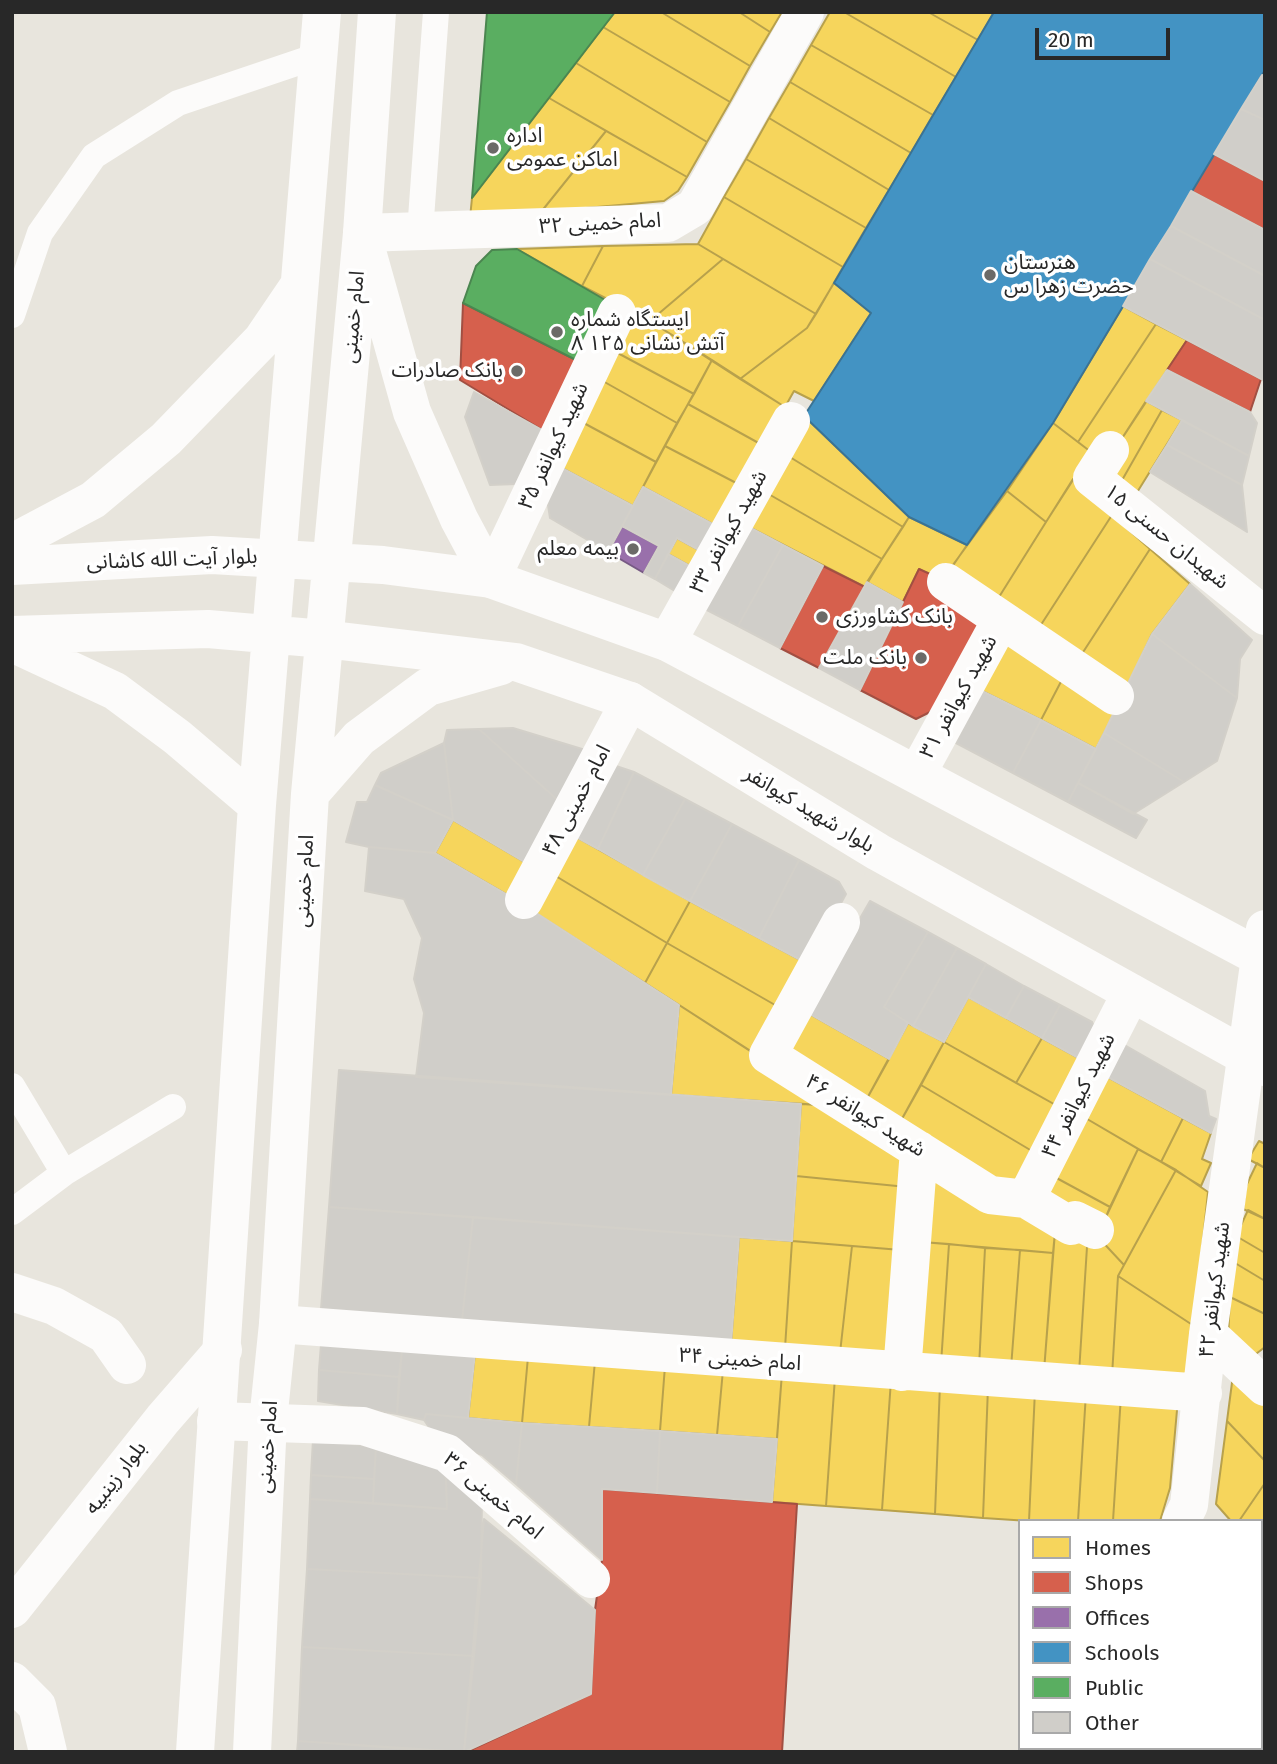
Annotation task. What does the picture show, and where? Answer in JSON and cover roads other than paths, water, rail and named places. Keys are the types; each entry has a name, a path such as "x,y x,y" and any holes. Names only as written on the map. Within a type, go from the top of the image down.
{"main road":[{"path":"195,1752 275,558 322,12"},
{"name":"امام خمینی","path":"252,1752 268,1421 278,1324 310,794 362,233 377,12"},
{"name":"امام خمینی ۳۲","path":"362,233 668,223 695,207 804,12"},
{"path":"362,233 412,412 443,485 491,579"},
{"path":"12,543 93,500 166,439 262,340 299,285"},
{"name":"شهید کیوانفر ۳۵","path":"491,579 617,313"},
{"name":"شهید کیوانفر ۳۳","path":"667,642 791,421"},
{"name":"شهیدان حسنی ۱۵","path":"1110,450 1092,478 1265,616"},
{"name":"بلوار آیت الله کاشانی","path":"12,566 212,555 331,561"},
{"path":"331,561 491,579 667,642 917,774 1263,949"},
{"name":"شهید کیوانفر ۳۱","path":"946,582 1115,696"},
{"name":"شهید کیوانفر ۳۱","path":"917,774 1001,620"},
{"path":"12,635 208,629 324,639"},
{"name":"بلوار شهید کیوانفر","path":"324,639 516,662 630,701 878,852 1255,1063"},
{"path":"12,643 115,691 177,737 257,805"},
{"path":"310,794 359,738 428,688 516,662"},
{"name":"امام خمینی ۴۸","path":"524,900 630,701"},
{"name":"شهید کیوانفر ۴۶","path":"841,922 768,1055 990,1195 1026,1199 1071,1226 1074,1220 1095,1230"},
{"name":"شهید کیوانفر ۴۲","path":"1192,1516 1208,1334 1255,1063 1263,949"},
{"name":"شهید کیوانفر ۴۴","path":"1026,1199 1131,993"},
{"path":"902,1372 919,1150"},
{"path":"12,1292 54,1306 106,1335 127,1365"},
{"name":"امام خمینی ۳۴","path":"278,1324 1203,1393"},
{"path":"1208,1334 1262,1375"},
{"name":"بلوار زینبیه","path":"12,1609 163,1419 223,1350"},
{"name":"امام خمینی ۳۶","path":"216,1420 363,1426 447,1453 591,1578"},
{"path":"12,1681 37,1706 48,1752"}],"lane":[{"path":"420,232 436,12"},
{"path":"12,315 40,233 94,156 178,103 320,55"},
{"path":"12,1086 64,1173"},
{"path":"12,1212 64,1173 173,1107"}],"place":[{"name":"اداره اماکن عمومی","path":"493,148"},
{"name":"هنرستان حضرت زهرا س","path":"990,275"},
{"name":"ایستگاه شماره ۸ آتش نشانی ۱۲۵","path":"557,332"},
{"name":"بانک صادرات","path":"517,371"},
{"name":"بیمه معلم","path":"633,549"},
{"name":"بانک کشاورزی","path":"822,617"},
{"name":"بانک ملت","path":"921,658"}]}
